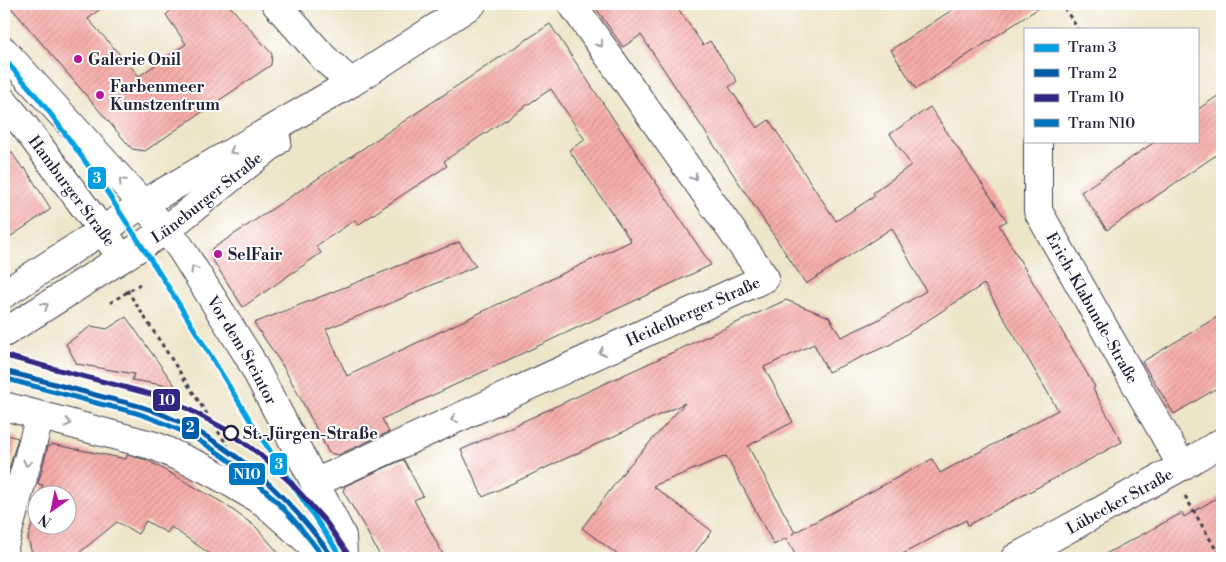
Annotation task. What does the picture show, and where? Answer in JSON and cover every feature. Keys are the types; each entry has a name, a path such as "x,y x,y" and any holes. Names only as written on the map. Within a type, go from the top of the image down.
{"street":[{"path":"276,4 323,58 351,83"},
{"name":"Lüneburger Straße","path":"4,294 143,204 351,83 472,4"},
{"name":"Heidelberger Straße","path":"315,482 765,278 572,4"},
{"path":"4,51 166,230"},
{"name":"Lüneburger Straße","path":"4,333 166,230 351,83"},
{"name":"Hamburger Straße","path":"4,102 25,127 122,257"},
{"name":"Erich-Klabunde-Straße","path":"1038,142 1038,210 1182,466"},
{"name":"Vor dem Steintor","path":"166,230 187,257 249,357 342,536 343,558"},
{"path":"4,406 154,446 204,468 266,504 326,558"},
{"path":"14,558 4,546 40,416"},
{"name":"Lübecker Straße","path":"1015,558 1222,442"}],"path":[{"path":"1073,4 1065,9 1077,28"},
{"path":"122,257 127,292 232,452"},
{"path":"110,303 140,284"},
{"path":"1182,466 1184,494 1221,558"}],"building":[{"path":"8,4 106,4 88,19 139,76 186,44 166,15 178,4 228,4 272,54 271,65 145,151 132,149"},
{"path":"593,4 675,4 703,45 710,41 737,81 729,87 757,128 769,120 836,221 875,196 873,193 911,165 890,134 930,107 1007,221 999,225 1095,387 1093,389 1122,442 968,525 966,520 895,558 797,558 786,538 774,545 726,456 653,486 712,531 691,558 622,558 582,528 626,469 685,403 483,497 461,450 786,300 829,317 841,337 876,321 926,291 892,228 806,284 641,35 623,47","holes":["984,284 1058,410 940,473 932,459 795,533 748,446 793,422 764,367 814,344 828,372 891,344"]},
{"path":"961,4 1045,4 916,89 891,50"},
{"path":"550,24 711,265 382,419 389,432 338,455 329,453 281,363 254,323 459,242 476,266 326,329 347,376 631,241 569,150 585,140 551,89 444,161 447,166 358,225 355,220 316,246 321,253 243,307 212,259 212,249"},
{"path":"1222,93 1222,151 1107,230 1081,192 1155,142 1198,142 1198,109"},
{"path":"4,141 23,169 25,168 51,209 4,241"},
{"path":"1222,314 1222,385 1174,414 1142,362"},
{"path":"126,317 176,387 132,380 134,374 77,364 66,344 91,326 107,329"},
{"path":"4,434 18,438 7,476 4,476"},
{"path":"51,444 126,459 127,455 147,460 223,503 256,527 283,558 216,558 171,527 167,533 146,521 138,534 117,522 73,558 37,558 31,550 28,538 29,534 78,534 78,484 38,484 48,446 50,447"},
{"path":"404,460 423,496 414,500 445,558 381,558 343,491 345,486"},
{"path":"1222,495 1222,558 1098,558 1182,513 1184,517"}],"tram line":[{"name":"3","path":"4,59 53,117 105,189 169,288 256,430 342,558"},
{"name":"10","path":"6,356 154,395 188,409 225,429 258,453 292,484 326,522 348,554"},
{"name":"2","path":"4,371 133,404 179,422 205,436 230,452 275,490 296,511 333,558"},
{"name":"N10","path":"4,378 130,411 175,428 200,441 247,474 268,493 307,535 324,558"}],"place":[{"name":"Galerie Onil","path":"78,59"},
{"name":"Farbenmeer Kunstzentrum","path":"100,95"},
{"name":"SelFair","path":"218,254"},
{"name":"St.-Jürgen-Straße","path":"231,433"}]}
